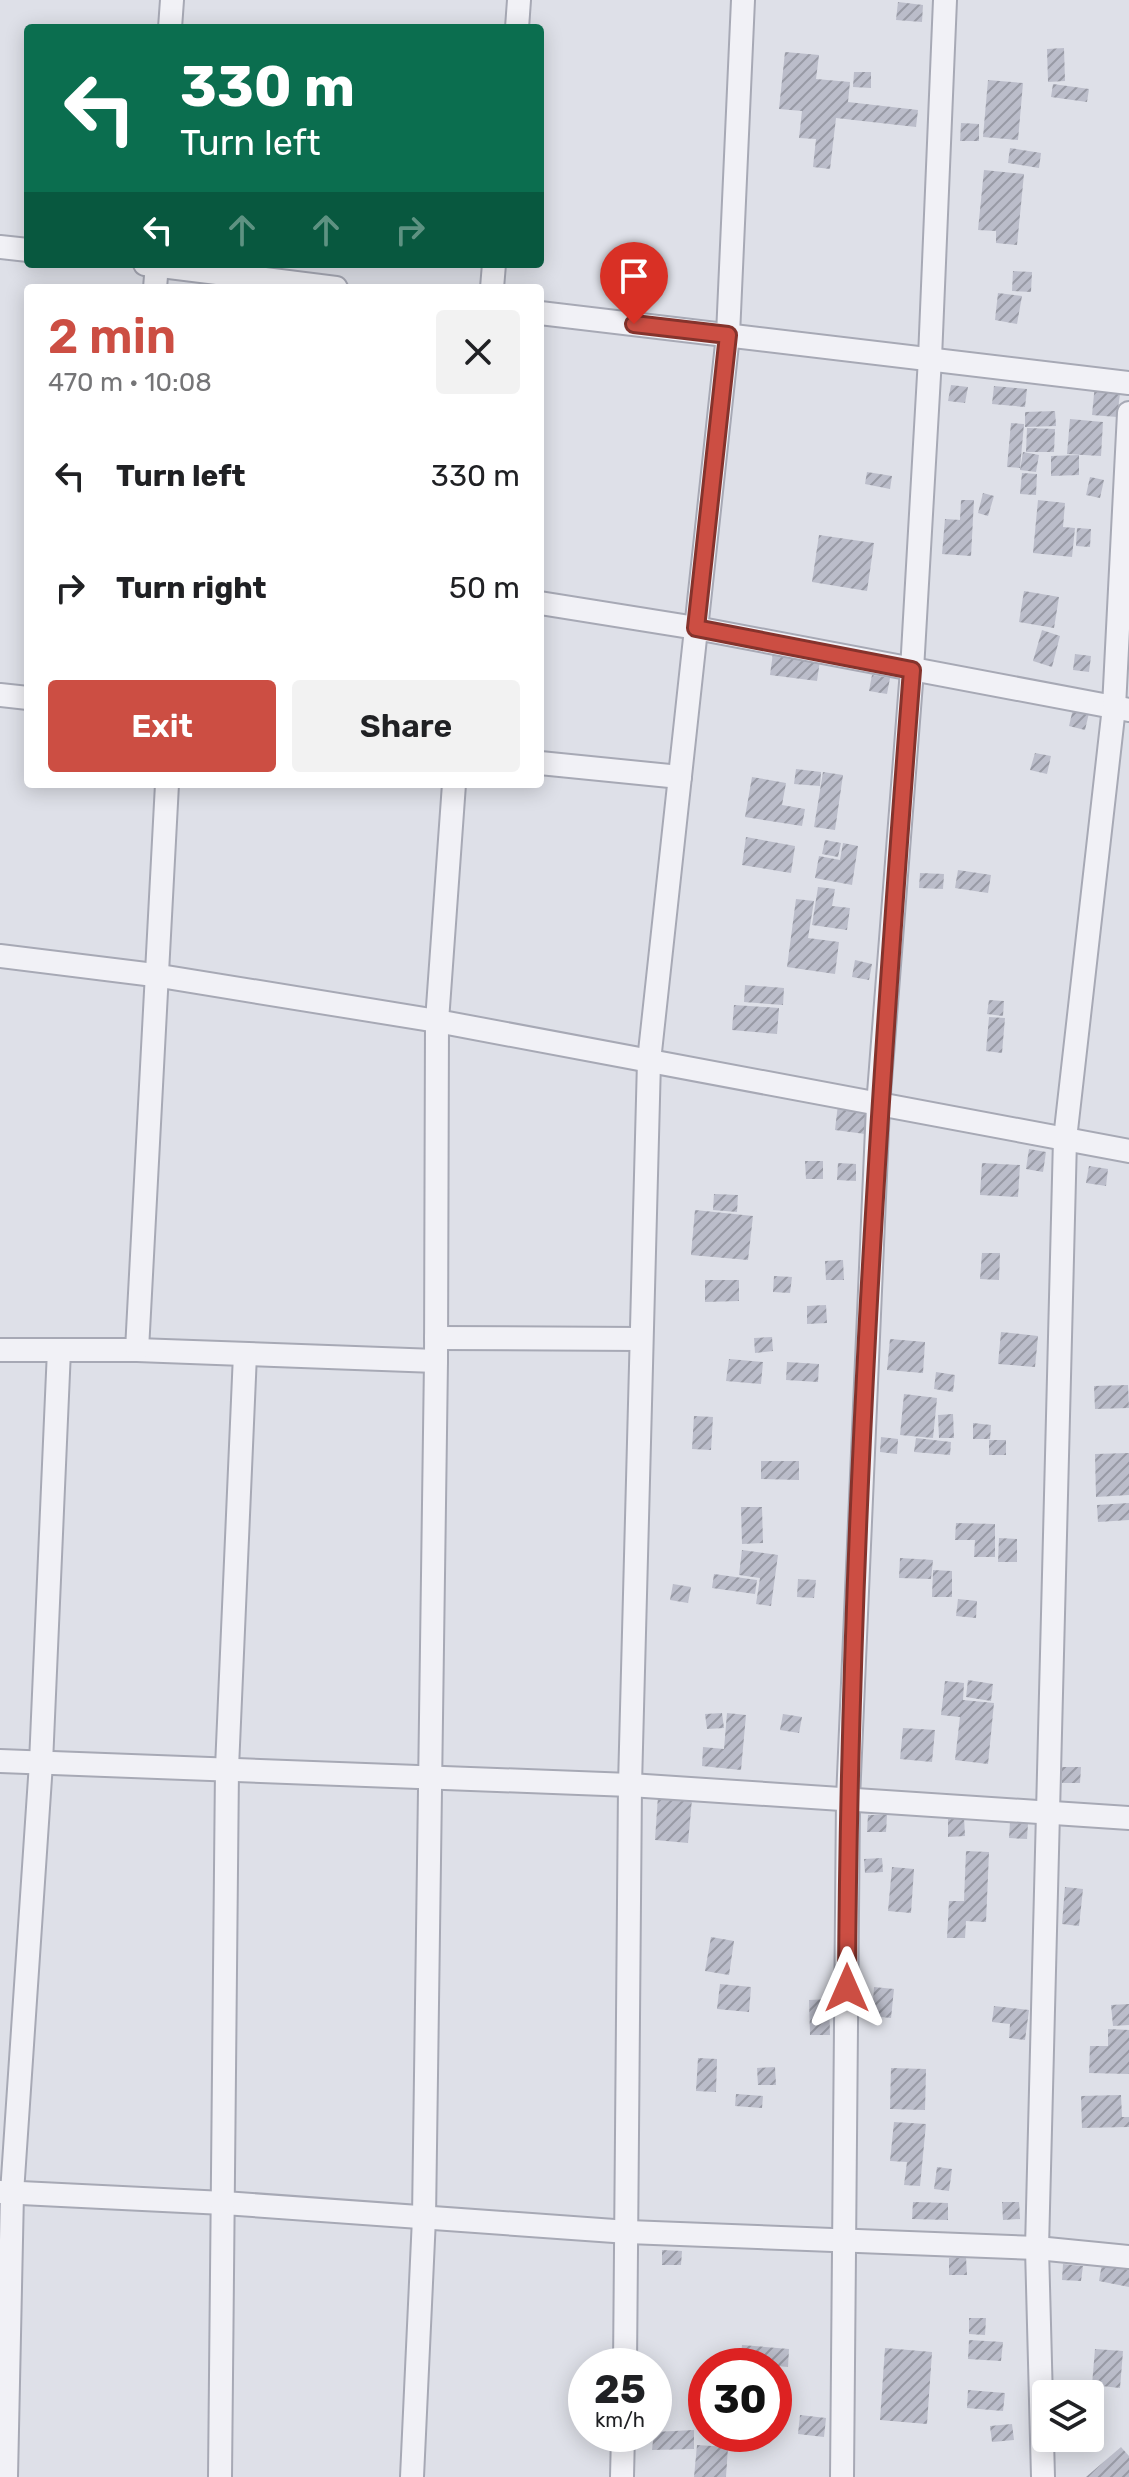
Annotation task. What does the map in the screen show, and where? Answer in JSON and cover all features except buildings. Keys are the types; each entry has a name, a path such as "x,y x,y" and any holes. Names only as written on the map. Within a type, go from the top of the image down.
{"street":[{"path":"171,24 172,0"},
{"path":"517,24 519,0"},
{"path":"625,2348 630,1785 649,1061 728,335 743,0"},
{"path":"842,2477 848,1799 878,1106 912,670 930,358 945,0"},
{"path":"0,247 24,250"},
{"path":"154,270 296,284"},
{"path":"544,313 1129,383"},
{"path":"1043,2477 1037,2248 1065,1139 1122,709 1129,413"},
{"path":"544,604 696,628 1122,709"},
{"path":"0,695 24,698"},
{"path":"544,763 680,777"},
{"path":"137,1350 154,975 167,788"},
{"path":"412,2477 424,2218 436,1350 437,1021 454,788"},
{"path":"0,956 154,975 437,1021 1129,1151"},
{"path":"0,1350 245,1354 436,1350 641,1339"},
{"path":"6,2477 6,2192 41,1763 59,1350"},
{"path":"220,2477 227,1768 245,1354"},
{"path":"0,1761 630,1785 1046,1810 1129,1818"},
{"path":"6,2192 224,2203 628,2232 1037,2248 1129,2257"},
{"path":"622,2477 623,2452"}],"route":[{"path":"634,324 728,335 696,628 912,670 878,1106 848,1799 847,1988"}]}
